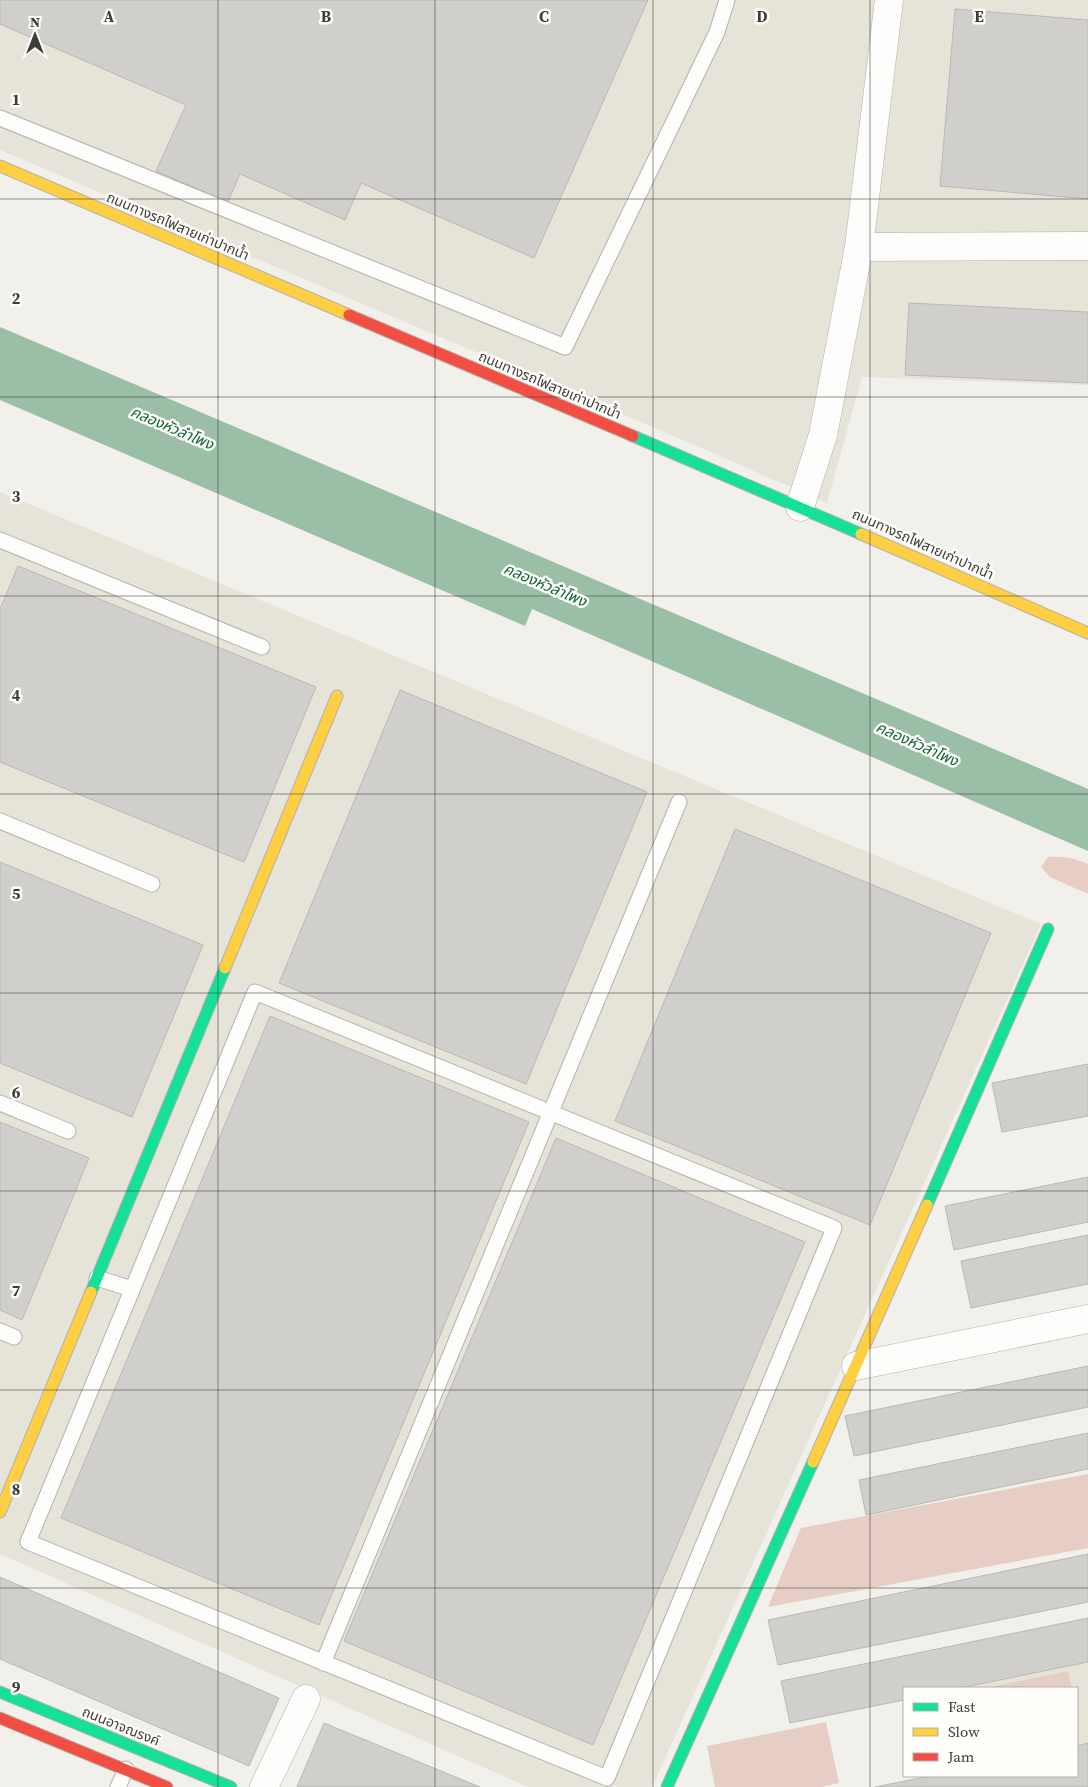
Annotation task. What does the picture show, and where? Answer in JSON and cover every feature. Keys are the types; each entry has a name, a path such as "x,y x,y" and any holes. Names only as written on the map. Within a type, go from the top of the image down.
{"street":[{"path":"800,507 823,436 859,247 889,0"},
{"name":"ถนนทางรถไฟสายเก่าปากน้ำ","path":"0,166 800,507 1088,633"},
{"path":"859,247 1088,246"},
{"path":"0,1512 337,696"},
{"path":"667,1787 856,1366 1048,929"},
{"path":"856,1366 1088,1319"},
{"name":"ถนนอาจณรงค์","path":"0,1692 231,1787"},
{"path":"264,1787 306,1699"},
{"path":"0,1718 167,1787"}],"lane":[{"path":"0,118 565,347 718,32 727,0"},
{"path":"0,540 262,647"},
{"path":"323,1663 679,802"},
{"path":"0,822 152,884"},
{"path":"255,992 550,1112 834,1228 607,1778 28,1542 255,992"},
{"path":"0,1103 68,1131"},
{"path":"97,1278 132,1289"},
{"path":"118,1787 126,1769"}],"shaded area":[{"path":"0,0 1088,0 1088,385 862,377 827,503 0,150"},
{"path":"0,492 1041,924 652,1787 528,1787 0,1554"},
{"path":"1048,857 1069,858 1088,864 1088,894 1050,877 1041,867"},
{"path":"1088,1474 1088,1548 768,1607 801,1528"},
{"path":"1088,1662 1088,1743 1078,1746 1078,1687 965,1687"},
{"path":"1068,1671 1072,1687 990,1687"},
{"path":"826,1722 839,1783 822,1787 715,1787 707,1746"}],"water":[{"name":"คลองหัวลำโพง","path":"0,327 1088,789 1088,851 532,609 525,626 0,400"}],"building":[{"path":"0,0 648,0 534,258 361,183 345,220 240,174 228,202 156,171 186,105 0,24"},
{"path":"955,9 1088,20 1088,199 940,186"},
{"path":"909,303 1088,312 1088,383 905,375"},
{"path":"18,566 316,687 244,862 0,762 0,609"},
{"path":"400,690 647,792 526,1084 279,983"},
{"path":"735,829 991,933 870,1225 615,1121"},
{"path":"0,862 203,945 132,1117 0,1063"},
{"path":"270,1016 529,1122 319,1625 61,1518"},
{"path":"1088,1064 1088,1116 1002,1132 992,1083"},
{"path":"0,1122 89,1158 22,1320 0,1310"},
{"path":"556,1138 805,1242 593,1745 344,1641"},
{"path":"1088,1177 1088,1222 954,1250 945,1206"},
{"path":"1088,1235 1088,1284 971,1308 961,1261"},
{"path":"1088,1366 1088,1407 854,1456 845,1416"},
{"path":"1088,1433 1088,1469 866,1515 859,1480"},
{"path":"1088,1554 1088,1602 778,1665 768,1620"},
{"path":"0,1577 279,1698 249,1766 0,1659"},
{"path":"1088,1618 1088,1662 965,1687 903,1687 903,1700 790,1723 781,1681"},
{"path":"324,1723 480,1787 297,1787"},
{"path":"1088,1743 1088,1787 875,1787 925,1777 1078,1777 1078,1746"}],"traffic: fast":[{"path":"633,436 861,534"},
{"path":"927,1205 1048,929"},
{"path":"91,1292 225,968"},
{"path":"667,1787 813,1462"},
{"path":"0,1692 231,1787"}],"traffic: slow":[{"path":"0,166 349,315"},
{"path":"861,534 1088,633"},
{"path":"225,968 337,696"},
{"path":"813,1462 927,1205"},
{"path":"0,1512 91,1292"}],"traffic: jam":[{"path":"349,315 633,436"},
{"path":"0,1718 167,1787"}]}
